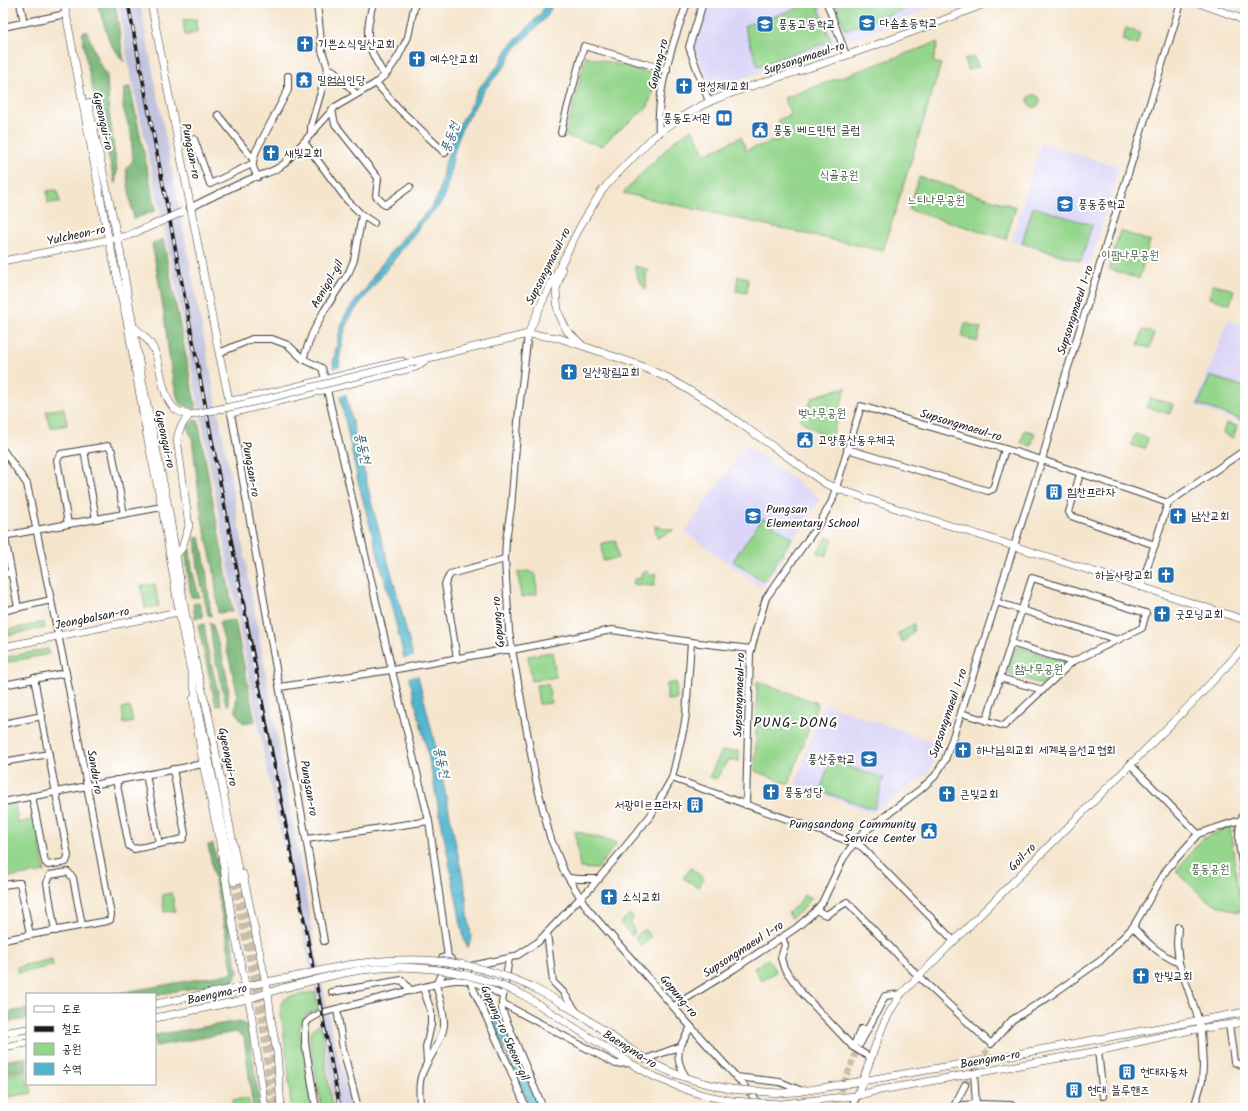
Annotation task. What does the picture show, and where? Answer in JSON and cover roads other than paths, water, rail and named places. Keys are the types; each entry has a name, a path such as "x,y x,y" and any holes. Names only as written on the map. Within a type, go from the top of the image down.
{"main road":[{"name":"Gyeongui-ro","path":"64,3 109,240 127,321 147,436 237,881"},
{"name":"Gyeongui-ro","path":"69,3 92,125 117,238 143,385 168,506 176,554 182,611"},
{"name":"Pungsan-ro","path":"151,3 231,413"},
{"name":"Supsongmaeul-ro","path":"528,334 567,252 601,192 612,178 653,137 676,120 709,102 734,92 846,55 944,20 986,3"},
{"path":"1199,3 1237,17 1245,22"},
{"name":"Yulcheon-ro","path":"3,261 127,236 190,208"},
{"path":"567,252 556,290 558,312 567,331 583,346"},
{"path":"133,326 150,342 156,354 169,401 175,409 190,415 257,401 528,334 559,338 636,364 668,378 711,403 826,484 1245,620"},
{"path":"229,401 248,398 416,358 428,358"},
{"path":"231,413 416,367 428,358"},
{"path":"176,554 182,548 188,526 177,438 179,429 184,420 190,415"},
{"name":"Jeongbalsan-ro","path":"3,646 182,611"},
{"name":"Goil-ro","path":"857,1096 883,1025 901,994 1196,699 1245,646"},
{"path":"196,675 192,693 203,764 220,843 233,926 246,986 265,1108"},
{"path":"196,675 203,682 222,760 244,880 266,982 277,1053 281,1108"},
{"name":"Baengma-ro","path":"156,1004 352,964 407,959 462,963 489,970 530,986 554,998 646,1059 671,1072 730,1089 780,1093 863,1081 1245,1012"},
{"name":"Baengma-ro","path":"156,1018 248,998 283,988 362,970 376,968 438,970 486,980 526,996 630,1063 670,1084 703,1095 732,1101 782,1104 857,1096 875,1091 1098,1051 1191,1030 1245,1022"},
{"path":"3,1033 26,1029"},
{"path":"3,1048 26,1043"}],"street":[{"path":"20,3 24,23"},
{"path":"311,134 311,126 328,68 322,51 317,3"},
{"path":"373,3 368,39 374,60 385,76"},
{"path":"190,208 247,180 276,170 304,142 332,110 385,76 408,37 415,3"},
{"name":"Gopung-ro","path":"659,133 659,104 679,24 687,3"},
{"path":"703,3 689,47 709,102"},
{"path":"827,3 846,55"},
{"name":"Supsongmaeul 1-ro","path":"674,1006 796,928 816,910 822,902 843,859 854,843 864,832 921,789 935,776 945,760 962,713 1042,460 1061,390 1181,3"},
{"path":"3,27 66,14"},
{"path":"560,132 584,46 667,70"},
{"path":"328,68 334,71 356,94"},
{"path":"258,177 253,169 256,151 288,90 288,76"},
{"path":"376,83 399,109 445,153"},
{"path":"332,110 335,124 378,178 376,196 385,205 410,187"},
{"path":"218,115 253,162"},
{"path":"194,139 210,184 253,162"},
{"path":"304,142 346,200 362,215 374,223"},
{"name":"Aenigol-gil","path":"303,359 312,334 324,311 349,272 354,260 362,215"},
{"name":"Gopung-ro","path":"528,334 505,559 509,631 512,650 536,781 550,837 564,871 587,908 763,1108"},
{"path":"219,353 252,339 272,339 288,344 303,359 322,368 327,379"},
{"path":"329,389 392,670 429,821 448,957 454,964 468,967 509,958 518,955 538,942 599,879 651,815 672,778 684,727 691,642"},
{"name":"Supsongmaeul-ro","path":"746,805 751,649 766,598 821,521 832,501 838,477 847,449 861,406 1005,449 993,489 988,491 847,449"},
{"name":"Pungsan-ro","path":"231,413 251,534 280,687 324,941"},
{"path":"68,524 57,460 61,454 108,446 112,451 124,514"},
{"path":"1005,449 1168,503"},
{"name":"Sandu-ro","path":"3,450 27,484 66,673 111,915 110,920 56,931 3,939"},
{"path":"84,450 96,520"},
{"path":"1141,587 1168,503 1245,450"},
{"path":"1080,474 1069,512 1071,516 1155,545"},
{"path":"4,536 162,507"},
{"path":"3,527 18,608"},
{"path":"456,659 445,584 450,574 505,559"},
{"path":"3,574 11,573"},
{"path":"962,713 986,721 1004,726 1072,662 1142,628 1146,613 1032,578 986,721"},
{"path":"3,611 51,600"},
{"path":"996,602 1118,640"},
{"path":"280,687 512,650 612,630 751,649"},
{"path":"1011,643 1072,662"},
{"path":"3,685 66,673"},
{"path":"32,796 45,862 48,865 66,862 68,856 34,678"},
{"path":"1000,678 1043,690"},
{"path":"3,724 42,716"},
{"path":"3,762 49,754"},
{"path":"3,802 203,764"},
{"path":"1130,764 1198,834"},
{"path":"116,780 129,846 134,849 160,844 183,839 185,834 173,769"},
{"path":"146,774 160,844"},
{"path":"672,778 862,847 954,941"},
{"path":"1245,810 1240,820 1238,829 1245,882"},
{"path":"816,910 826,915 847,902 918,976 991,1044 1012,1020 1066,986 1100,961 1133,927 1167,869 1198,834 1240,820"},
{"path":"307,839 429,821"},
{"path":"56,931 47,883 50,875 68,872 73,878 82,925"},
{"path":"568,878 599,879"},
{"path":"3,886 18,883 20,884 30,935"},
{"path":"1133,927 1149,944 1164,956 1179,963"},
{"path":"1178,927 1177,944 1179,963 1201,1029 1203,1066 1202,1081 1194,1108"},
{"path":"547,933 554,982 578,1013"},
{"path":"782,937 785,945 781,958 784,968 802,992 853,1046 871,1058"},
{"path":"444,972 440,969 439,964 441,959 448,957"},
{"name":"Gopung-ro 5beon-gil","path":"509,958 502,1010 543,1108"},
{"path":"420,1108 419,1092 421,1077 438,1043 444,1026 443,1011 436,984 444,972 451,970 454,964"},
{"name":"Gopung-ro 5beon-gil","path":"468,967 467,974 526,1108"},
{"path":"332,992 402,980 411,991"},
{"path":"316,1108 305,1043 306,1023 310,1019 321,1013 423,988 448,980 470,981 486,986 503,996"},
{"path":"423,988 431,1011 431,1025 426,1047 427,1064"},
{"path":"860,1044 885,996 901,994"},
{"path":"502,1003 616,1064 630,1063"},
{"path":"337,1009 343,1049 358,1108"},
{"path":"1229,1024 1230,1037 1233,1044 1234,1062 1245,1067"},
{"path":"686,1077 679,1063 678,1055 679,1047 691,1027"},
{"path":"853,1046 861,1029 867,1030"},
{"path":"646,1059 679,1047"},
{"path":"1098,1051 1103,1096"},
{"path":"974,1073 976,1104"},
{"path":"736,1077 780,1082 802,1091"},
{"path":"953,1108 965,1085"},
{"name":"Goil-ro","path":"851,1108 857,1096"},
{"path":"963,1108 963,1105 976,1104 1011,1105 1011,1108"}],"water":[{"path":"546,3 553,3 548,15 515,48 505,66 485,89 460,132 452,161 451,172 444,198 441,203 421,225 352,314 346,326 339,363 373,509 396,590 437,752 465,889 471,938 468,948 464,939 428,754 391,604 358,481 333,363 344,317 367,287 375,273 400,241 432,206 436,199 439,193 444,167 455,131 469,109 478,89 499,65 509,47 542,12"},
{"path":"483,992 490,998 540,1108 531,1108 483,1001"}],"tunnel":[{"path":"240,880 273,1055 277,1108"},
{"path":"234,882 262,1020 267,1055 270,1108"},
{"path":"965,1085 991,1044"},
{"path":"834,1108 859,1045"}],"railway":[{"path":"128,3 340,1108"}],"place":[{"name":"다솜초등학교","path":"867,23"},
{"name":"풍동고등학교","path":"765,24"},
{"name":"기쁜소식일산교회","path":"305,44"},
{"name":"예수안교회","path":"417,59"},
{"name":"밀엄심인당","path":"304,80"},
{"name":"명성제1교회","path":"684,86"},
{"name":"풍동도서관","path":"724,118"},
{"name":"풍동 베드민턴 클럽","path":"760,130"},
{"name":"새빛교회","path":"271,153"},
{"name":"풍동중학교","path":"1065,204"},
{"name":"일산광림교회","path":"569,372"},
{"name":"고양풍산동우체국","path":"805,440"},
{"name":"힘찬프라자","path":"1054,492"},
{"name":"Pungsan Elementary School","path":"753,516"},
{"name":"남산교회","path":"1178,516"},
{"name":"하늘사랑교회","path":"1166,575"},
{"name":"굿모닝교회","path":"1162,614"},
{"name":"하나님의교회 세계복음선교협회","path":"963,750"},
{"name":"풍산중학교","path":"869,759"},
{"name":"풍동성당","path":"771,792"},
{"name":"큰빛교회","path":"947,794"},
{"name":"서광미르프라자","path":"695,805"},
{"name":"Pungsandong Community Service Center","path":"929,831"},
{"name":"소식교회","path":"609,897"},
{"name":"한빛교회","path":"1141,976"},
{"name":"현대자동차","path":"1127,1072"},
{"name":"현대 블루핸즈","path":"1074,1090"}],"district":[{"name":"PUNG-DONG","path":"796,722"}],"water label":[{"name":"풍동천","path":"449,137"},
{"name":"풍동천","path":"364,448"},
{"name":"풍동천","path":"443,762"}],"park label":[{"name":"식골공원","path":"839,175"},
{"name":"느티나무공원","path":"936,200"},
{"name":"이팝나무공원","path":"1130,255"},
{"name":"벚나무공원","path":"822,413"},
{"name":"참나무공원","path":"1039,669"},
{"name":"풍동공원","path":"1210,869"}]}
